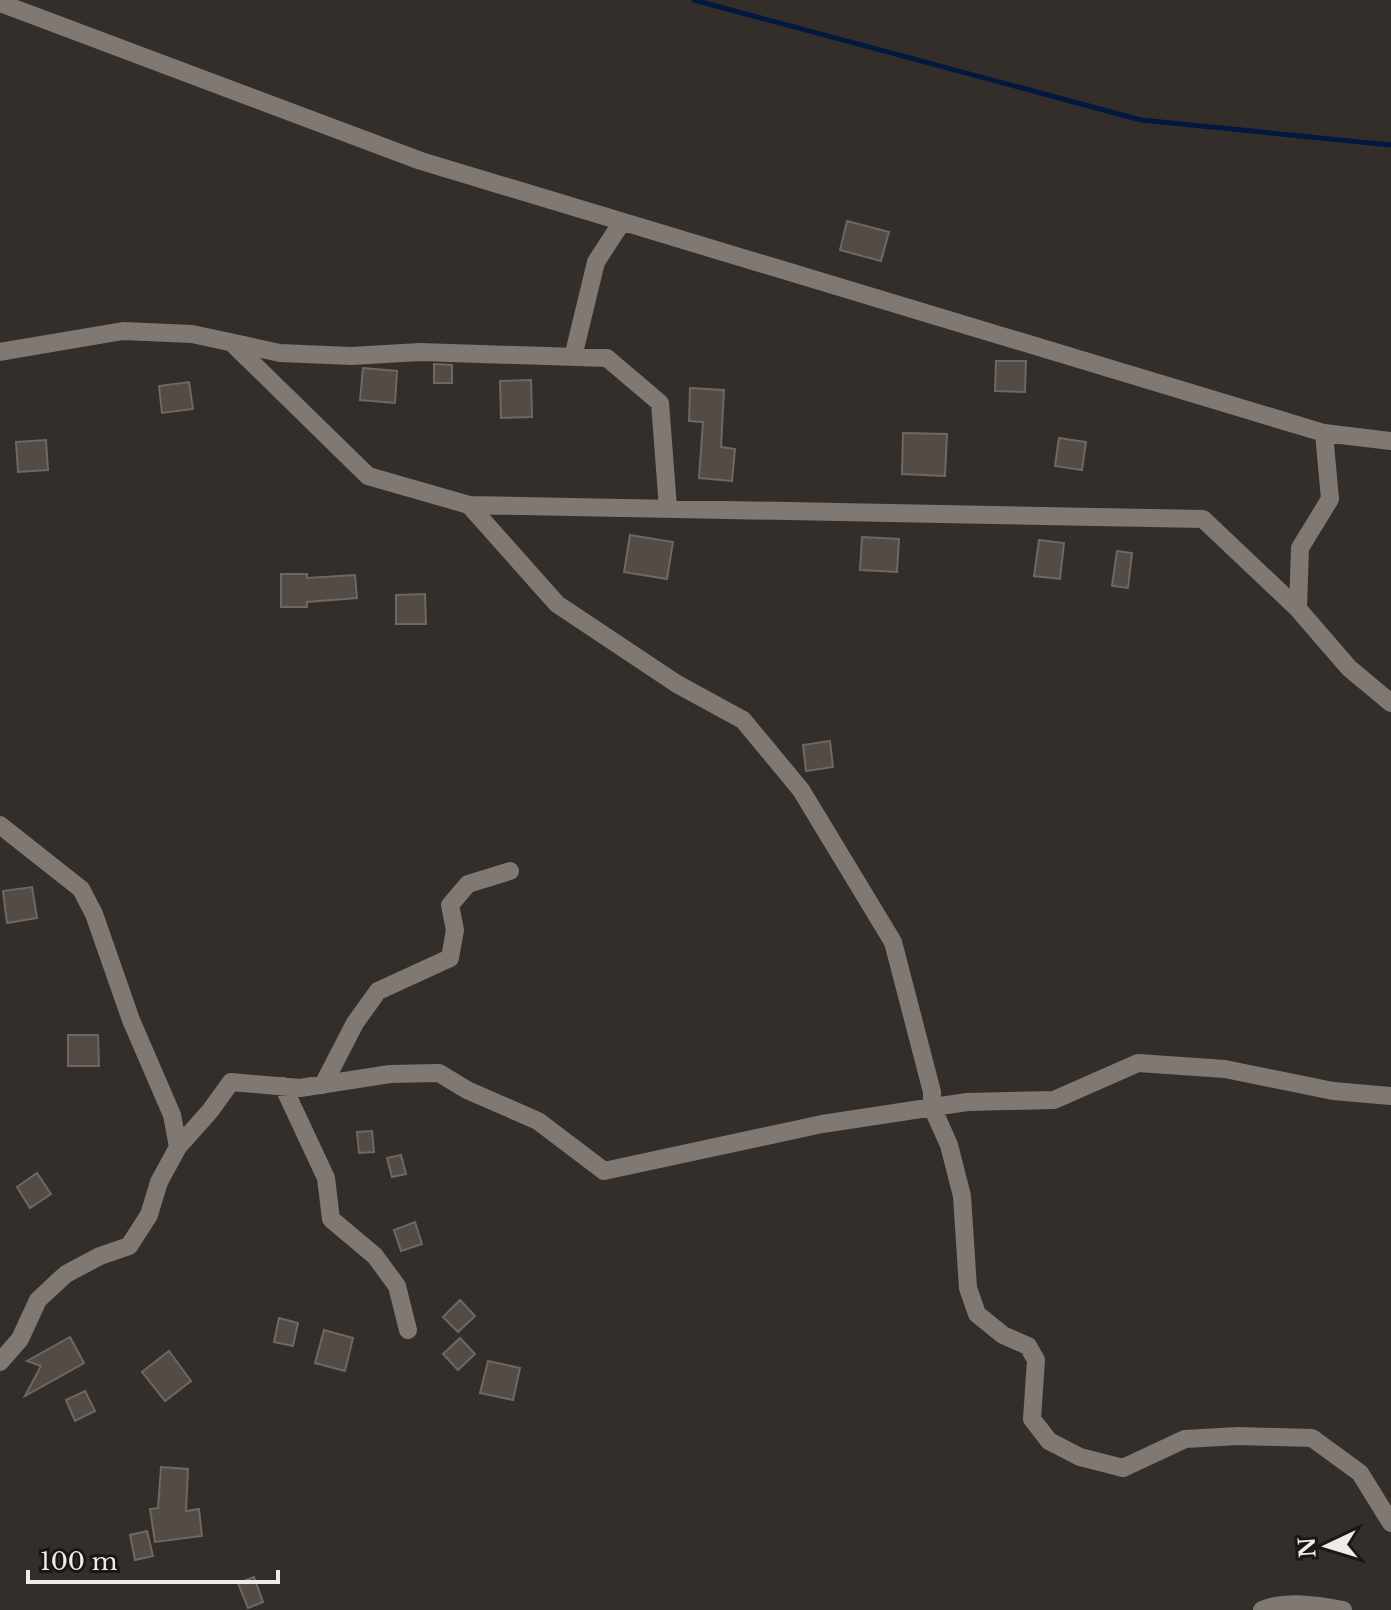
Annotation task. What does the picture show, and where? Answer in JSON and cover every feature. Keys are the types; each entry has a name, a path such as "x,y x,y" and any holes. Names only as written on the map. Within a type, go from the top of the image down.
{"street":[{"path":"0,3 421,161 1324,433 1391,441"},
{"path":"573,357 596,262 622,222"},
{"path":"0,352 123,331 192,334 280,353 351,356 420,352 607,358 660,403 668,508"},
{"path":"231,342 368,476 469,505 1203,519 1298,609 1349,668 1391,703"},
{"path":"1298,609 1300,548 1330,499 1324,433"},
{"path":"469,505 557,604 677,684 743,720 801,790 893,942 932,1092 932,1107 949,1145 962,1196 968,1288 977,1314 1003,1335 1028,1346 1036,1360 1032,1419 1049,1441 1080,1457 1123,1468 1185,1439 1238,1436 1312,1438 1360,1473 1391,1523"},
{"path":"0,825 81,889 94,914 131,1020 172,1115 178,1147"},
{"path":"323,1085 355,1023 378,991 450,958 455,930 450,905 468,884 510,871"},
{"path":"0,1362 20,1339 38,1300 66,1274 100,1256 129,1246 149,1215 159,1182 178,1147 231,1082 300,1088 390,1074 439,1073 467,1090 538,1121 604,1171 822,1124 967,1102 1054,1100 1138,1063 1225,1069 1333,1091 1391,1096"},
{"path":"283,1086 326,1178 331,1219 375,1256 397,1286 408,1330"},
{"path":"1262,1610 1274,1605 1322,1606 1343,1610"}],"building":[{"path":"847,221 889,232 881,261 840,250"},
{"path":"996,361 1026,361 1025,392 995,391"},
{"path":"434,364 452,365 452,383 434,383"},
{"path":"363,368 397,371 395,403 360,400"},
{"path":"531,380 532,417 501,418 500,381"},
{"path":"189,382 193,409 162,413 159,386"},
{"path":"690,388 724,390 721,447 735,449 732,481 699,478 703,422 689,421"},
{"path":"903,433 947,434 945,476 902,474"},
{"path":"1059,438 1086,442 1082,470 1055,466"},
{"path":"46,440 48,470 18,472 16,442"},
{"path":"630,535 673,542 667,579 624,572"},
{"path":"862,537 899,539 897,572 860,570"},
{"path":"1039,540 1064,543 1060,579 1034,576"},
{"path":"1117,551 1132,553 1128,588 1112,586"},
{"path":"281,574 307,574 307,578 355,575 357,598 307,602 307,607 281,607"},
{"path":"425,594 426,624 396,624 396,595"},
{"path":"830,741 833,767 806,771 803,745"},
{"path":"32,887 37,918 7,923 3,891"},
{"path":"68,1035 98,1035 99,1066 68,1066"},
{"path":"372,1131 374,1152 359,1153 357,1132"},
{"path":"401,1155 406,1174 392,1177 387,1158"},
{"path":"37,1173 51,1194 30,1208 17,1187"},
{"path":"415,1222 422,1244 401,1251 394,1230"},
{"path":"460,1300 475,1316 458,1332 443,1317"},
{"path":"279,1318 298,1323 293,1346 274,1342"},
{"path":"324,1330 353,1338 345,1371 315,1363"},
{"path":"70,1337 84,1363 25,1396 41,1366 27,1361"},
{"path":"460,1338 475,1354 458,1370 443,1354"},
{"path":"169,1351 191,1381 165,1401 142,1372"},
{"path":"488,1361 520,1368 513,1400 480,1393"},
{"path":"85,1391 95,1411 75,1421 66,1400"},
{"path":"161,1467 188,1469 186,1511 199,1509 202,1536 155,1542 150,1509 158,1508"},
{"path":"147,1531 153,1556 135,1560 130,1535"},
{"path":"254,1577 263,1602 248,1608 238,1583"}],"waterway":[{"path":"694,0 1141,120 1391,145"}]}
